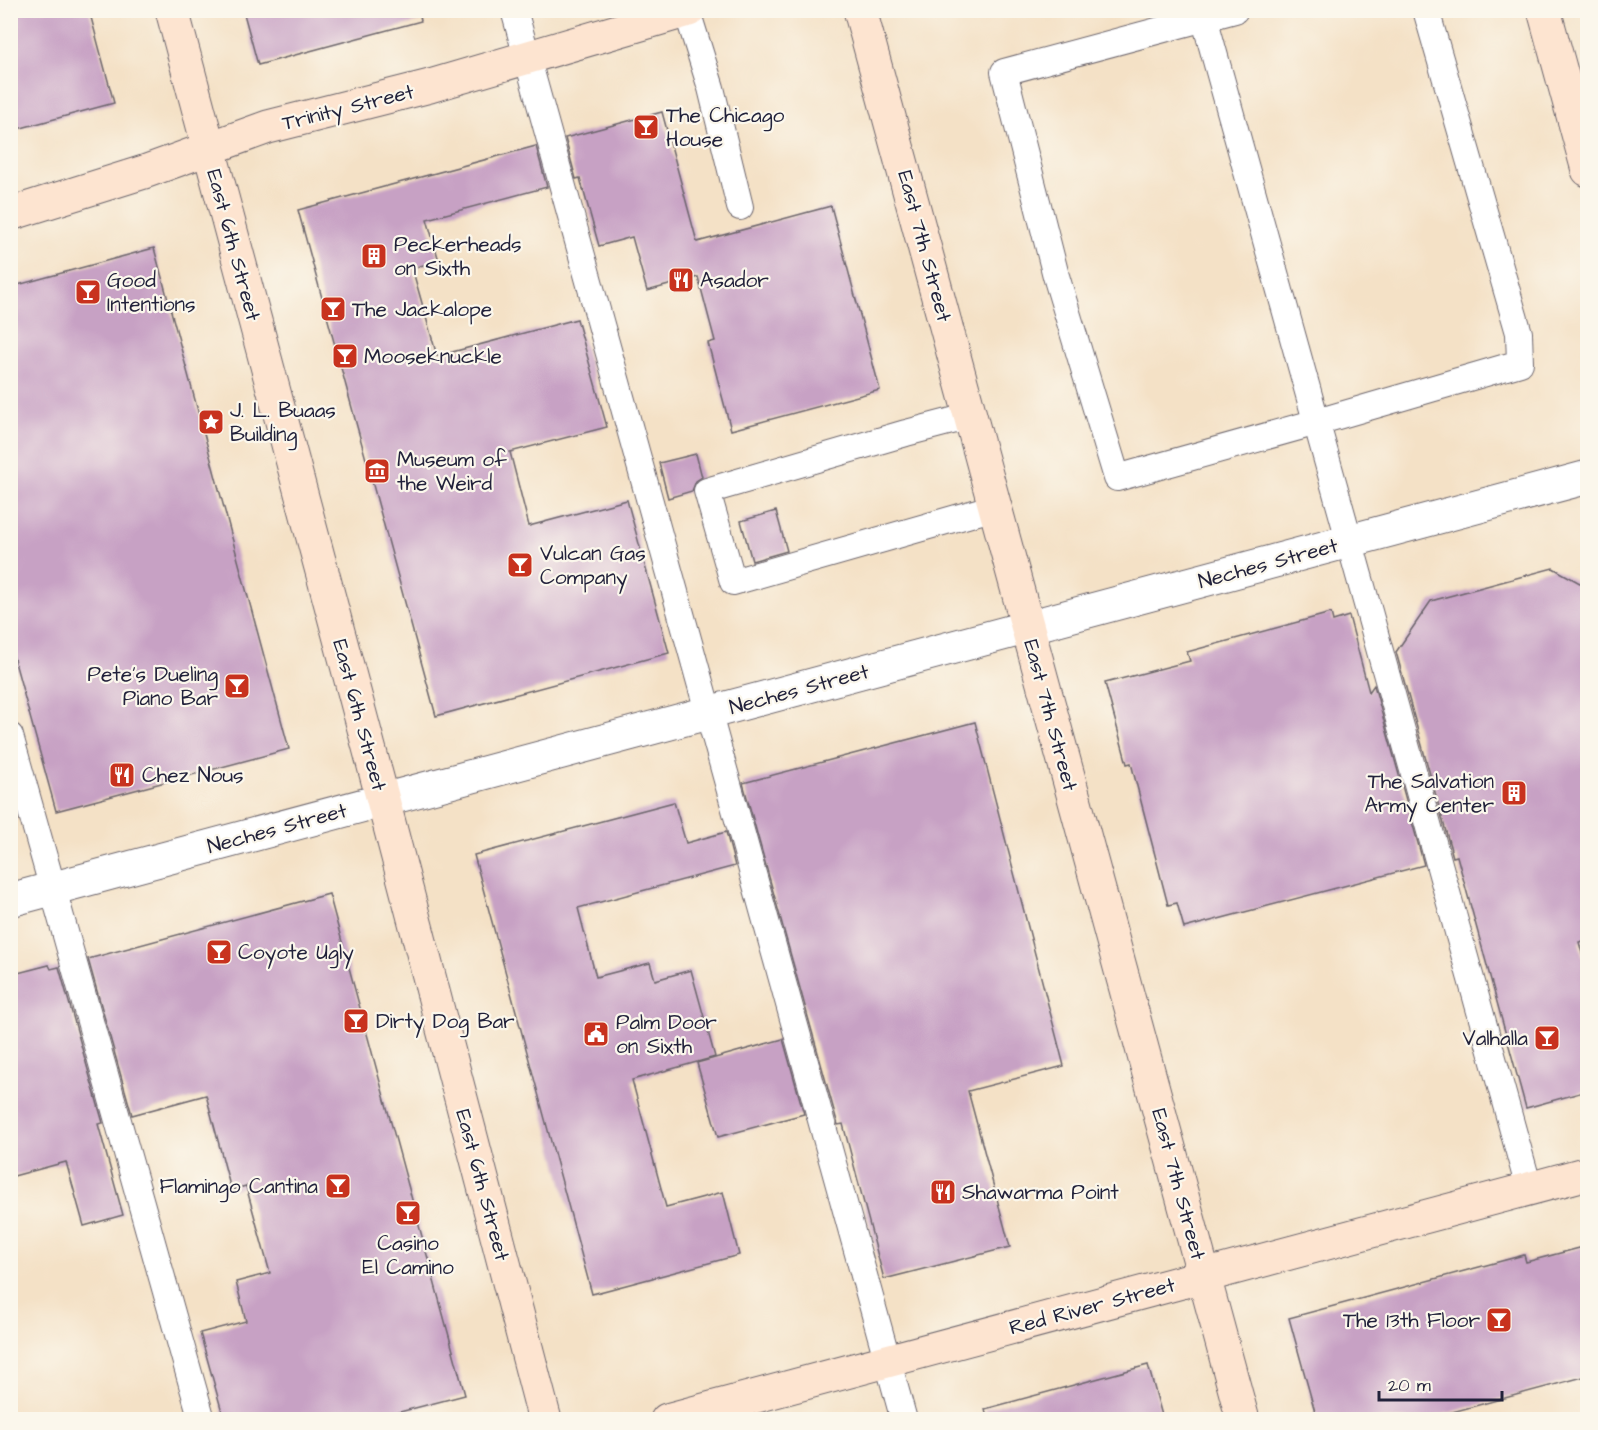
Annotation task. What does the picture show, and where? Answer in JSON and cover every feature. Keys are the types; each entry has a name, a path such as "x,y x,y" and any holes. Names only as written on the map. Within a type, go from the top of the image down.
{"main road":[{"name":"East 6th Street","path":"172,10 545,1419"},
{"name":"East 7th Street","path":"860,10 1243,1419"},
{"name":"Trinity Street","path":"10,214 144,172 268,127 430,86 688,11"},
{"path":"1550,11 1587,170"},
{"name":"Red River Street","path":"667,1419 1587,1173"}],"street":[{"name":"Neches Street","path":"10,900 1587,477"}],"lane":[{"path":"514,10 904,1419"},
{"path":"1235,10 1203,14 1004,72 1056,276 1117,478 1520,363 1519,333 1426,10"},
{"path":"688,11 711,88 740,207"},
{"path":"1203,14 1529,1188"},
{"path":"971,416 707,491 733,582 995,507"},
{"path":"10,736 202,1419"}],"building":[{"path":"10,10 89,10 114,103 10,131"},
{"path":"243,10 419,10 421,21 258,65"},
{"path":"662,112 697,242 831,206 880,390 731,430 708,343 715,341 698,277 647,291 632,237 599,246 580,178 576,179 565,138"},
{"path":"536,146 547,187 427,219 439,261 412,268 437,356 577,319 607,427 510,452 529,526 627,500 669,653 436,716 298,210"},
{"path":"154,248 289,749 56,811 10,644 10,287"},
{"path":"696,454 702,477 696,481 692,491 668,498 659,463"},
{"path":"776,511 787,551 752,561 741,521"},
{"name":"The Salvation Army Center","path":"1553,568 1587,587 1587,940 1579,942 1587,972 1587,1091 1526,1108 1457,856 1453,857 1396,652 1431,601"},
{"path":"1331,613 1333,621 1349,616 1369,692 1374,685 1424,865 1184,928 1177,903 1168,905 1131,763 1127,764 1105,683 1190,661 1187,652"},
{"path":"975,722 1064,1066 968,1091 1010,1247 884,1279 843,1124 838,1125 743,783"},
{"path":"674,802 686,843 726,832 735,866 578,908 596,977 650,963 655,980 691,970 715,1057 632,1080 666,1207 723,1192 739,1255 592,1294 474,855"},
{"path":"329,894 465,1395 373,1419 224,1419 200,1333 246,1321 236,1282 270,1273 246,1186 231,1190 206,1095 132,1115 88,959"},
{"path":"49,965 51,969 59,967 103,1123 98,1124 123,1215 84,1226 66,1162 10,1177 10,975"},
{"path":"783,1039 804,1114 718,1137 697,1063"},
{"path":"1587,1246 1587,1376 1426,1419 1317,1419 1289,1318 1524,1255 1526,1262"},
{"path":"1148,1365 1163,1419 987,1419 985,1409"}],"place":[{"name":"The Chicago House","path":"646,127"},
{"name":"Peckerheads on Sixth","path":"374,256"},
{"name":"Asador","path":"681,280"},
{"name":"Good Intentions","path":"88,292"},
{"name":"The Jackalope","path":"333,309"},
{"name":"Mooseknuckle","path":"345,356"},
{"name":"J. L. Buaas Building","path":"211,422"},
{"name":"Museum of the Weird","path":"377,471"},
{"name":"Vulcan Gas Company","path":"520,565"},
{"name":"Pete's Dueling Piano Bar","path":"237,686"},
{"name":"Chez Nous","path":"122,775"},
{"name":"The Salvation Army Center","path":"1514,793"},
{"name":"Coyote Ugly","path":"219,952"},
{"name":"Dirty Dog Bar","path":"356,1021"},
{"name":"Palm Door on Sixth","path":"596,1034"},
{"name":"Valhalla","path":"1547,1038"},
{"name":"Flamingo Cantina","path":"338,1186"},
{"name":"Shawarma Point","path":"943,1192"},
{"name":"Casino El Camino","path":"408,1213"},
{"name":"The 13th Floor","path":"1499,1320"}]}
